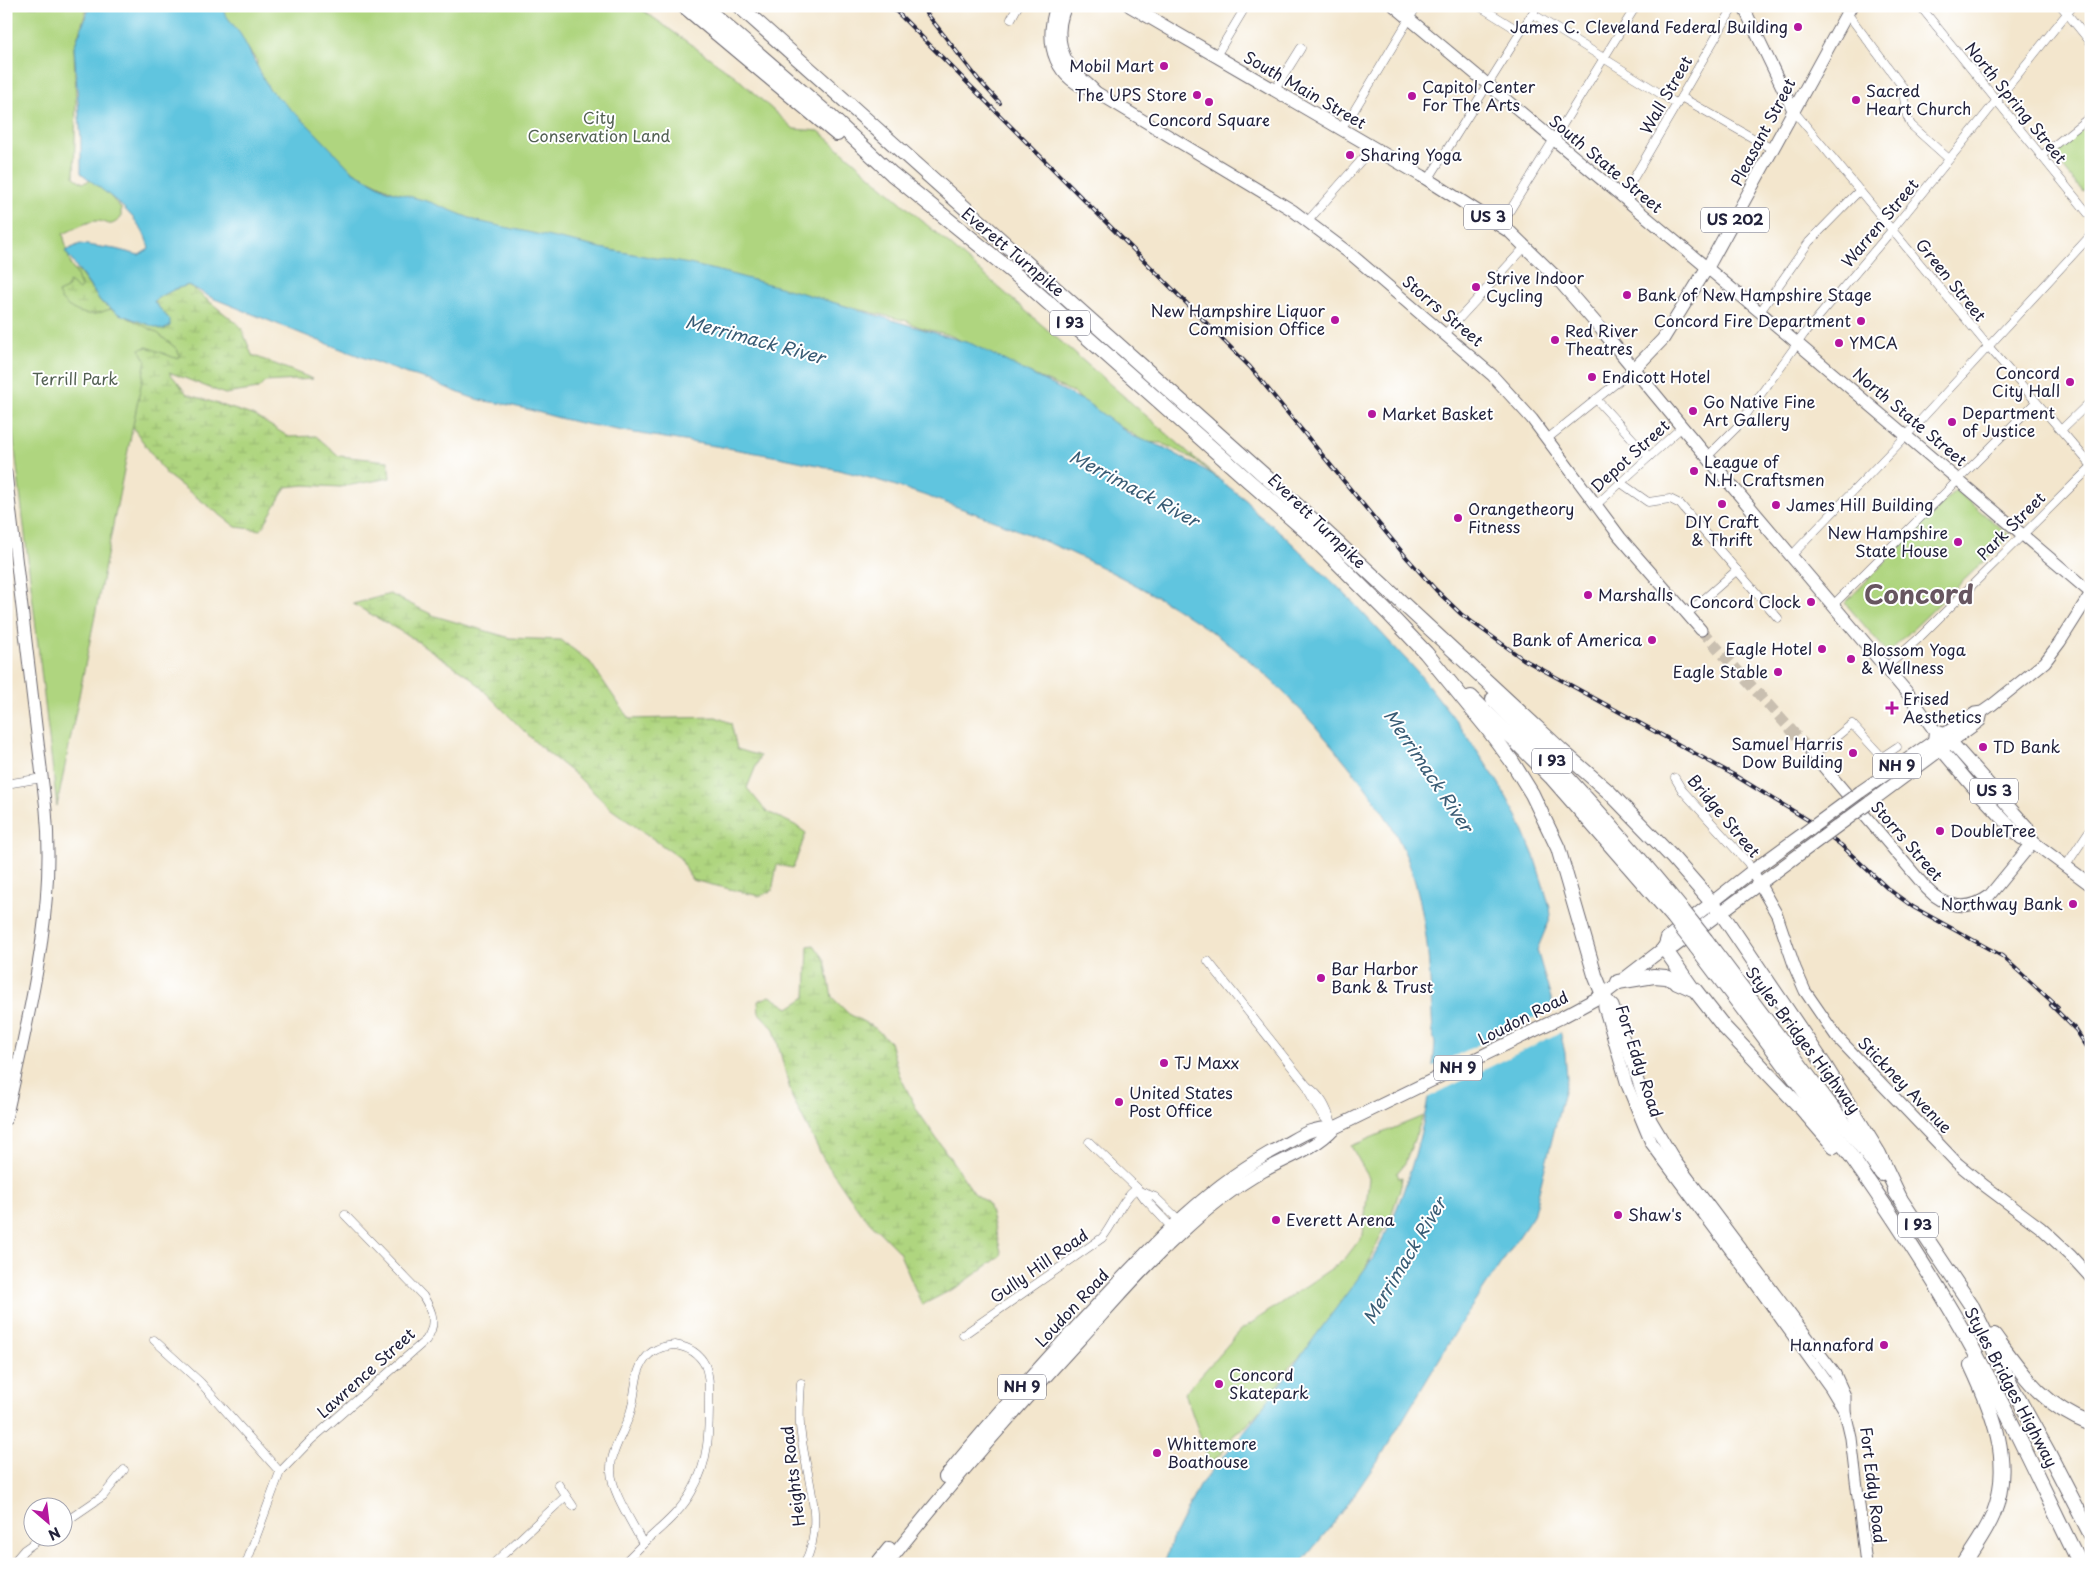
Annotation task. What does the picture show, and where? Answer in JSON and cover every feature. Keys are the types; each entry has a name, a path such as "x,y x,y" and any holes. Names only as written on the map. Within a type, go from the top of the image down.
{"highway":[{"path":"684,6 879,169 892,174"},
{"name":"Everett Turnpike","path":"703,6 830,116 892,174 1026,284 1250,482 1330,555 1426,653"},
{"name":"Everett Turnpike","path":"739,6 1274,484 1416,616"},
{"path":"751,6 802,61"},
{"path":"1416,616 1610,793 1718,908 1824,1066 1880,1154 1900,1198"},
{"name":"Styles Bridges Highway","path":"1416,616 1580,790 1642,861 1678,914 1900,1198 1973,1308 2012,1387 2091,1535"},
{"path":"1426,653 1511,760 1544,816 1558,848 1595,975 1603,995"},
{"name":"Styles Bridges Highway","path":"1426,653 1551,777 1678,914"},
{"name":"Styles Bridges Highway","path":"1701,944 1899,1226 1952,1312 2005,1410 2080,1564"},
{"path":"1664,948 1694,990 1724,1027 1808,1116 1899,1226"},
{"path":"1618,982 1654,976 1666,977 1694,990"},
{"path":"1973,1308 2026,1379 2043,1396 2076,1418 2091,1424"},
{"path":"1952,1312 1962,1345 1986,1397 1997,1428 2002,1460 2002,1479 1994,1513 1964,1564"}],"main road":[{"name":"South Main Street","path":"1130,6 1428,180 1501,226 1555,276 1635,368"},
{"name":"Pleasant Street","path":"1635,368 1663,339 1706,269 1742,207 1849,10"},
{"name":"US 3","path":"1635,368 1682,427 1909,695 1941,739 2026,827 2033,842 2091,885"},
{"name":"Loudon Road","path":"1718,908 1752,871 1860,792 1941,739"},
{"name":"Loudon Road","path":"876,1564 972,1444 1024,1384 1226,1180 1253,1161 1317,1128 1334,1128 1419,1088 1603,995 1664,948 1667,938 1760,885 1870,803 1941,739"},
{"name":"Loudon Road","path":"887,1564 932,1506 1010,1415 1179,1227"}],"street":[{"path":"1012,19 1018,6"},
{"name":"Storrs Street","path":"1056,6 1050,37 1057,62 1061,70 1073,82 1083,88 1096,92"},
{"name":"Storrs Street","path":"1066,6 1059,28 1062,49 1074,72 1096,92 1284,205 1353,256 1492,374 1519,403 1620,537 1701,630"},
{"path":"1216,56 1246,6"},
{"name":"South State Street","path":"1394,6 1706,269"},
{"path":"1340,129 1352,114 1417,6"},
{"path":"1479,6 1521,32"},
{"path":"1428,180 1537,6"},
{"path":"1501,226 1636,6"},
{"name":"Wall Street","path":"1622,198 1734,6"},
{"path":"1743,6 1793,110"},
{"name":"North Spring Street","path":"1920,6 2091,217"},
{"path":"2061,6 2091,43"},
{"name":"Warren Street","path":"1708,456 1738,426 1797,343 1892,230 2073,6"},
{"path":"1849,10 1902,86 1907,116 1911,125 1949,159"},
{"path":"1532,14 1604,59 1679,101 1772,149"},
{"path":"1274,91 1301,48"},
{"name":"Green Street","path":"1793,110 1988,346 2091,466"},
{"path":"2041,156 2091,116"},
{"path":"1307,222 1372,148"},
{"path":"1760,312 1809,242 1859,191"},
{"path":"1792,556 1906,436 2091,235"},
{"path":"1445,334 1525,247"},
{"name":"North State Street","path":"1706,269 1797,343 2091,593"},
{"path":"1547,439 1635,368"},
{"path":"1596,399 1649,457"},
{"path":"2061,430 2091,401"},
{"path":"1833,605 2036,402"},
{"name":"Depot Street","path":"1596,505 1682,427"},
{"name":"Park Street","path":"1885,668 1918,639 2091,466"},
{"path":"6,473 49,847 48,898 43,934 6,1119"},
{"path":"1621,483 1648,502 1670,499 1680,504 1778,618"},
{"path":"1687,614 1737,570"},
{"path":"1941,739 1980,721 1982,712 2045,662 2091,593"},
{"path":"1812,754 1852,724 1882,757 1897,746"},
{"name":"Storrs Street","path":"1812,754 1926,889 1946,903 1961,906 1983,901 2033,842"},
{"path":"6,784 42,778"},
{"name":"Bridge Street","path":"1675,778 1693,802 1748,863 1752,871"},
{"path":"2065,867 2091,828"},
{"name":"Stickney Avenue","path":"1752,871 1777,915 1795,968 1806,991 1836,1036 1957,1163 2041,1228 2091,1278"},
{"path":"1208,962 1307,1086 1318,1094 1326,1107 1334,1128"},
{"name":"Fort Eddy Road","path":"1603,995 1604,1008 1627,1085 1651,1143 1753,1280 1830,1387 1845,1412 1851,1438 1866,1564"},
{"path":"1089,1142 1138,1190 1155,1197 1179,1227"},
{"name":"Gully Hill Road","path":"962,1335 1102,1238 1123,1201 1138,1190"},
{"name":"Lawrence Street","path":"246,1564 280,1472 311,1440 426,1340 433,1325 431,1309 423,1296 345,1215"},
{"path":"154,1340 200,1382 280,1472"},
{"path":"622,1564 643,1544 686,1502 699,1478 707,1453 709,1438 708,1375 704,1364 697,1354 681,1346 663,1347 652,1352 644,1360 638,1371 631,1411 614,1455 611,1470 614,1486 643,1544"},
{"name":"Heights Road","path":"801,1383 800,1425 814,1512 813,1535 804,1564"},
{"path":"72,1517 103,1496 124,1470"},
{"path":"558,1484 573,1506"},
{"path":"493,1564 566,1496"},
{"path":"12,1564 27,1548"}],"green space":[{"name":"Terrill Park","path":"6,6 88,6 74,48 76,101 74,177 83,183 94,179 121,208 121,218 111,224 98,221 90,222 63,234 71,266 77,275 81,288 79,290 69,282 67,289 58,293 60,298 78,312 95,314 111,309 156,332 177,349 179,354 179,357 175,358 147,347 140,349 146,360 57,806 13,433 6,339"},
{"name":"City Conservation Land","path":"217,6 637,6 735,76 794,129 819,131 1219,479 1192,458 1161,443 1145,442 1092,412 1075,393 969,347 950,335 919,327 907,321 632,254 515,234 400,195 357,174 334,158 296,126 256,72 257,61"},
{"path":"2088,126 2091,129 2091,186 2083,192 2052,154"},
{"path":"54,263 79,272 101,302 119,314 170,320 154,302 165,293 189,285 241,327 252,355 313,379 265,382 258,389 225,394 169,372 187,394 255,416 289,437 316,436 339,456 388,461 390,478 340,487 304,485 286,487 261,530 236,527 166,474 121,411 69,319 47,290"},
{"path":"1955,490 2010,536 1888,653 1845,603"},
{"path":"390,594 435,616 510,638 561,640 590,662 629,719 716,717 731,723 737,749 760,756 747,788 766,811 795,825 806,833 793,868 777,865 772,891 759,896 692,880 680,858 611,809 578,777 538,745 470,677 414,639 353,604"},
{"path":"814,945 825,960 832,997 849,1014 875,1028 890,1042 899,1074 917,1110 974,1193 988,1203 1002,1255 959,1286 922,1305 899,1252 861,1213 824,1160 792,1097 774,1029 759,1013 758,1001 770,996 789,1008 806,997 808,946"},
{"path":"1423,1116 1405,1163 1397,1173 1399,1178 1402,1177 1401,1186 1391,1216 1358,1283 1304,1353 1289,1367 1268,1401 1246,1426 1235,1433 1220,1455 1210,1464 1185,1393 1241,1330 1344,1260 1363,1235 1369,1178 1351,1146"}],"water":[{"name":"Merrimack River","path":"90,6 222,6 225,14 241,35 269,89 310,127 352,171 387,190 430,202 477,221 723,272 802,293 972,344 1086,402 1132,436 1163,447 1212,474 1247,501 1256,513 1278,530 1345,594 1416,670 1458,723 1498,782 1517,816 1534,856 1550,907 1551,916 1537,950 1559,1026 1565,1053 1567,1079 1533,1216 1464,1318 1383,1453 1341,1514 1300,1564 1164,1564 1172,1540 1199,1486 1252,1422 1373,1258 1397,1209 1407,1182 1422,1126 1428,1098 1435,1043 1422,910 1411,869 1396,834 1376,801 1352,770 1289,698 1247,658 1216,635 1185,614 1120,576 1051,544 981,516 887,483 817,465 580,423 518,407 475,399 317,340 210,297 189,285 175,289 154,302 170,320 170,326 163,330 119,314 101,302 65,251 80,244 139,255 149,249 139,226 131,216 122,206 81,173 81,141 74,47"}],"pier":[{"path":"1556,1007 1563,1031 1427,1098 1430,1068"}],"tunnel":[{"path":"1701,630 1811,752"}],"railway":[{"path":"891,6 1250,367 1407,558 1461,614 1523,659 1734,775 1808,820 1841,845 1887,888 1913,907 2002,956 2058,1007"},
{"path":"921,6 978,79 1000,103"},
{"path":"2051,1005 2076,1030 2091,1053"}],"place":[{"name":"James C. Cleveland Federal Building","path":"1798,27"},
{"name":"Mobil Mart","path":"1164,66"},
{"name":"The UPS Store","path":"1197,95"},
{"name":"Capitol Center For The Arts","path":"1412,96"},
{"name":"Sacred Heart Church","path":"1856,100"},
{"name":"Concord Square","path":"1209,102"},
{"name":"Sharing Yoga","path":"1350,155"},
{"name":"Strive Indoor Cycling","path":"1476,287"},
{"name":"Bank of New Hampshire Stage","path":"1627,295"},
{"name":"New Hampshire Liquor Commision Office","path":"1335,320"},
{"name":"Concord Fire Department","path":"1861,321"},
{"name":"Red River Theatres","path":"1555,340"},
{"name":"YMCA","path":"1839,343"},
{"name":"Endicott Hotel","path":"1592,377"},
{"name":"Concord City Hall","path":"2070,382"},
{"name":"Go Native Fine Art Gallery","path":"1693,411"},
{"name":"Market Basket","path":"1372,414"},
{"name":"Department of Justice","path":"1952,422"},
{"name":"League of N.H. Craftsmen","path":"1694,471"},
{"name":"DIY Craft & Thrift","path":"1722,504"},
{"name":"James Hill Building","path":"1776,505"},
{"name":"Orangetheory Fitness","path":"1458,518"},
{"name":"New Hampshire State House","path":"1958,542"},
{"name":"Marshalls","path":"1588,595"},
{"name":"Concord Clock","path":"1811,602"},
{"name":"Bank of America","path":"1652,640"},
{"name":"Eagle Hotel","path":"1822,649"},
{"name":"Blossom Yoga & Wellness","path":"1851,659"},
{"name":"Eagle Stable","path":"1778,672"},
{"name":"Erised Aesthetics","path":"1892,708"},
{"name":"TD Bank","path":"1983,747"},
{"name":"Samuel Harris Dow Building","path":"1853,753"},
{"name":"DoubleTree","path":"1940,831"},
{"name":"Northway Bank","path":"2073,904"},
{"name":"Bar Harbor Bank & Trust","path":"1321,978"},
{"name":"TJ Maxx","path":"1164,1063"},
{"name":"United States Post Office","path":"1119,1102"},
{"name":"Shaw's","path":"1618,1215"},
{"name":"Everett Arena","path":"1276,1220"},
{"name":"Hannaford","path":"1884,1345"},
{"name":"Concord Skatepark","path":"1219,1384"},
{"name":"Whittemore Boathouse","path":"1157,1453"}],"district":[{"name":"Concord","path":"1919,595"}]}
